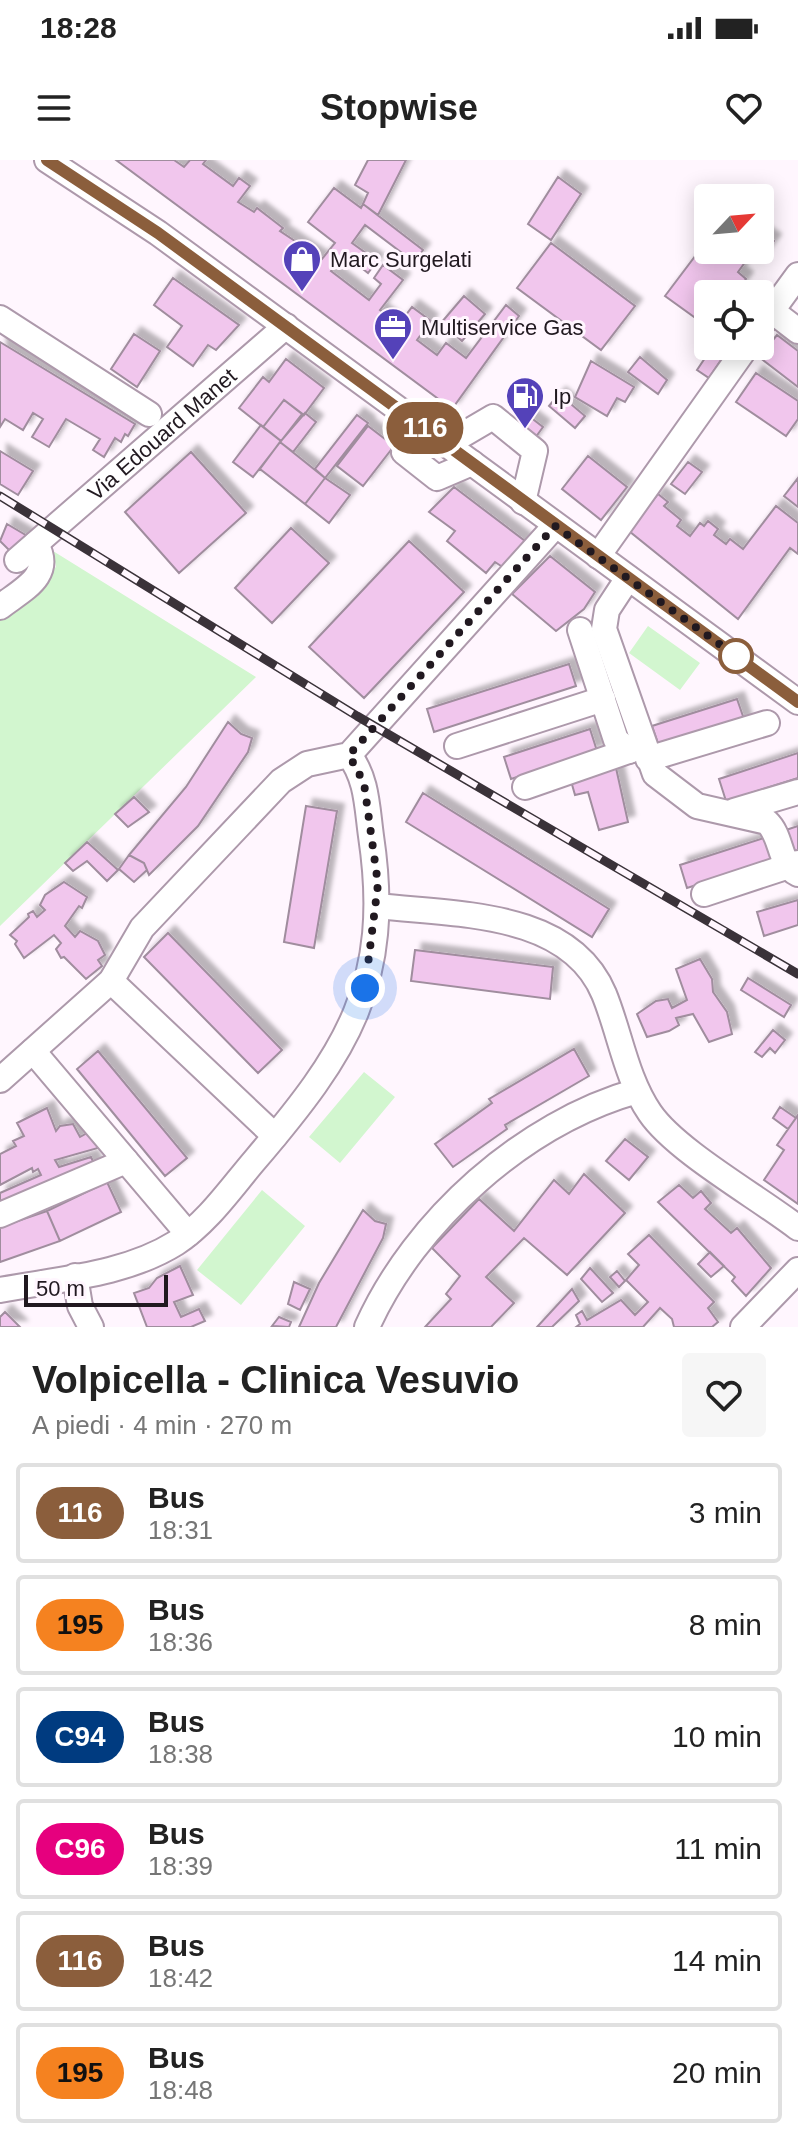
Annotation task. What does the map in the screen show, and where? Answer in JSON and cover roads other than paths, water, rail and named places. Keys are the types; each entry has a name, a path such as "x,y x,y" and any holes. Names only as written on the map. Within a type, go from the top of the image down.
{"street":[{"path":"47,160 158,233 798,702"},
{"path":"774,308 798,275"},
{"path":"0,318 149,414"},
{"path":"774,322 798,331"},
{"name":"Via Edouard Manet","path":"0,607 41,574 43,560 27,552 286,326"},
{"path":"598,556 737,360"},
{"path":"409,417 404,452 437,478 472,463"},
{"path":"447,444 493,417 535,451 523,502"},
{"path":"0,1080 111,981 142,928 281,781 307,764 349,755 555,526"},
{"path":"628,578 607,610 603,623 640,752 655,774 680,796 717,812 758,817 775,830 794,868 704,894"},
{"path":"580,630 616,740 640,752"},
{"path":"457,746 603,699"},
{"path":"525,787 640,752 767,723"},
{"path":"0,1290 135,1263 188,1234 275,1136 328,1068 355,1021 365,988 378,906 364,783 349,755"},
{"path":"732,812 798,792"},
{"path":"378,906 498,920 537,931 571,952 598,982 637,1091 650,1113 672,1136 798,1228"},
{"path":"111,981 275,1136"},
{"path":"33,1051 188,1234"},
{"path":"367,1327 402,1266 471,1185 573,1117 637,1091"},
{"path":"0,1215 126,1161"},
{"path":"743,1327 798,1270"},
{"path":"75,1276 80,1306 91,1327"}],"railway":[{"path":"0,496 357,716 798,974"}],"place":[{"name":"Marc Surgelati","path":"302,293"},
{"name":"Multiservice Gas","path":"393,361"},
{"name":"Ip","path":"525,430"}]}
